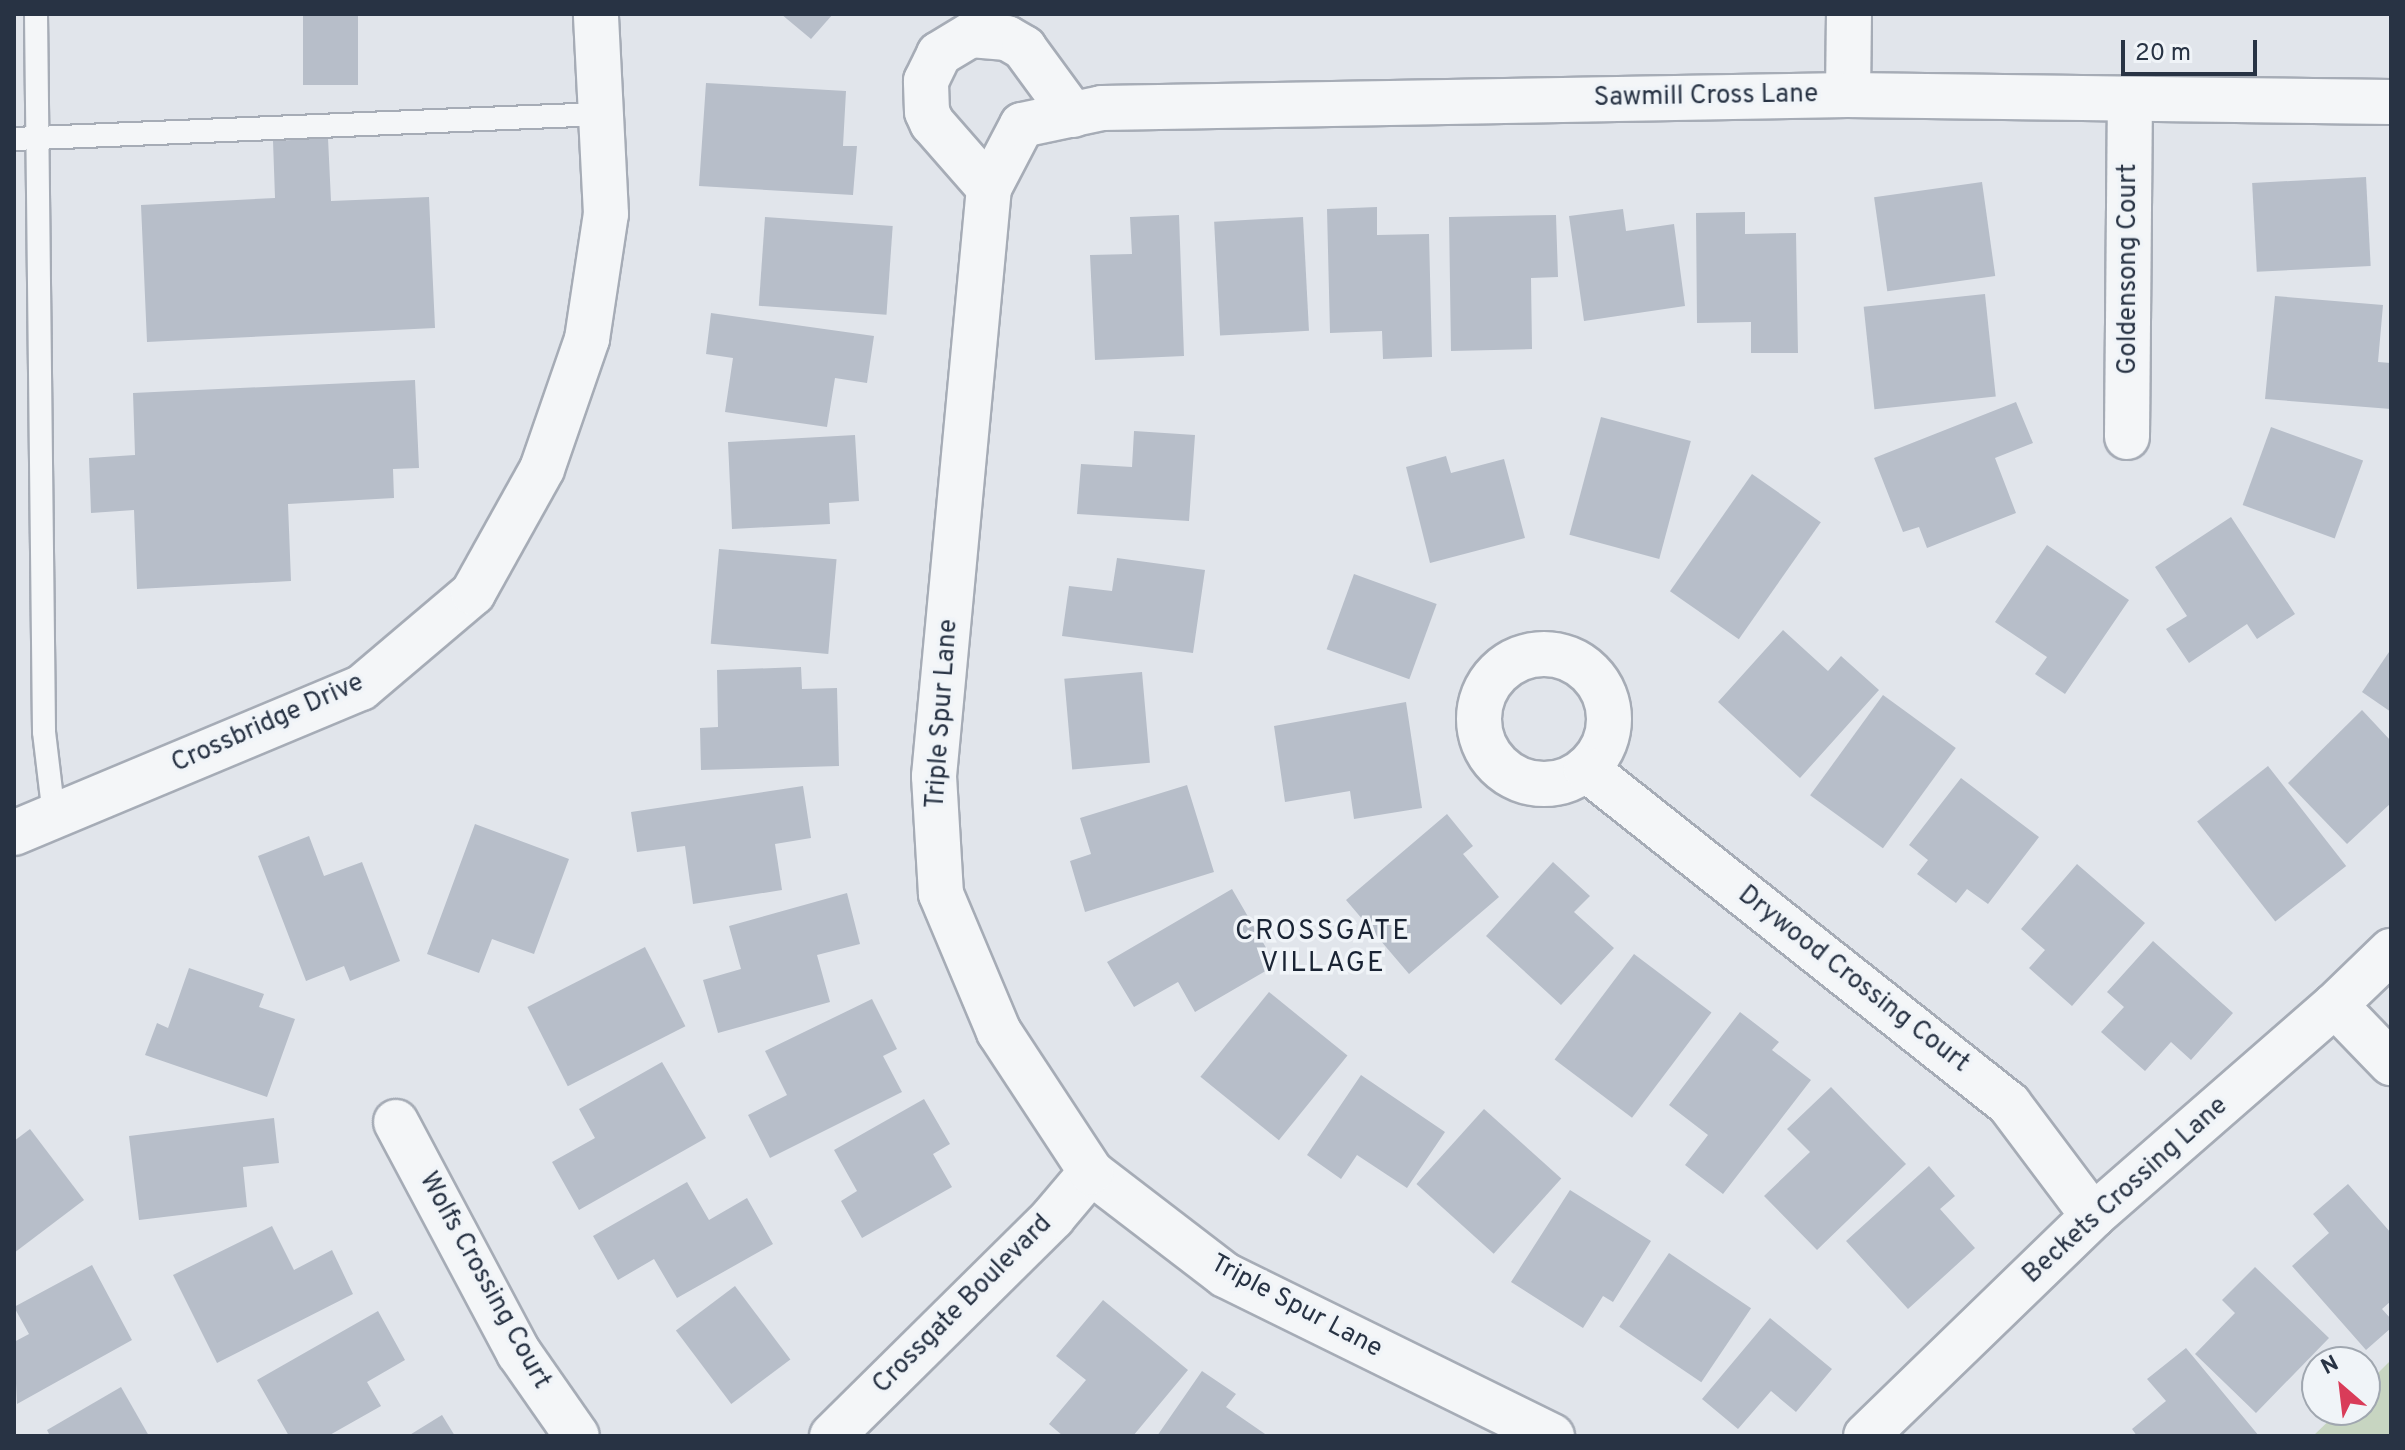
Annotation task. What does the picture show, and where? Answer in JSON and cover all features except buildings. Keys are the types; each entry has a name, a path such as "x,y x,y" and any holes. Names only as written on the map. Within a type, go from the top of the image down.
{"street":[{"name":"Crossbridge Drive","path":"14,833 361,688 473,593 542,469 587,339 606,214 596,14"},
{"path":"1848,95 1849,14"},
{"path":"989,188 927,112 926,81 939,54 971,35 1007,38 1024,48 1073,115"},
{"name":"Sawmill Cross Lane","path":"1022,125 1102,108 1848,95 2391,102"},
{"name":"Goldensong Court","path":"2127,437 2130,101"},
{"name":"Triple Spur Lane","path":"1022,125 989,188 934,776 941,894 999,1032 1091,1172 1225,1275 1552,1436"},
{"name":"Drywood Crossing Court","path":"1586,769 2009,1104 2093,1216"},
{"name":"Beckets Crossing Lane","path":"1866,1436 2093,1216 2335,1005 2391,951"},
{"path":"2335,1005 2391,1063"},
{"name":"Wolfs Crossing Court","path":"396,1122 519,1353 577,1436"},
{"name":"Crossgate Boulevard","path":"832,1436 1053,1217 1091,1172"}],"lane":[{"path":"36,14 44,732 54,816"},
{"path":"14,139 601,114"}],"green space":[{"path":"2391,1360 2391,1436 2313,1436 2323,1426 2381,1426 2381,1370"}],"district":[{"name":"CROSSGATE VILLAGE","path":"1323,948"}]}
